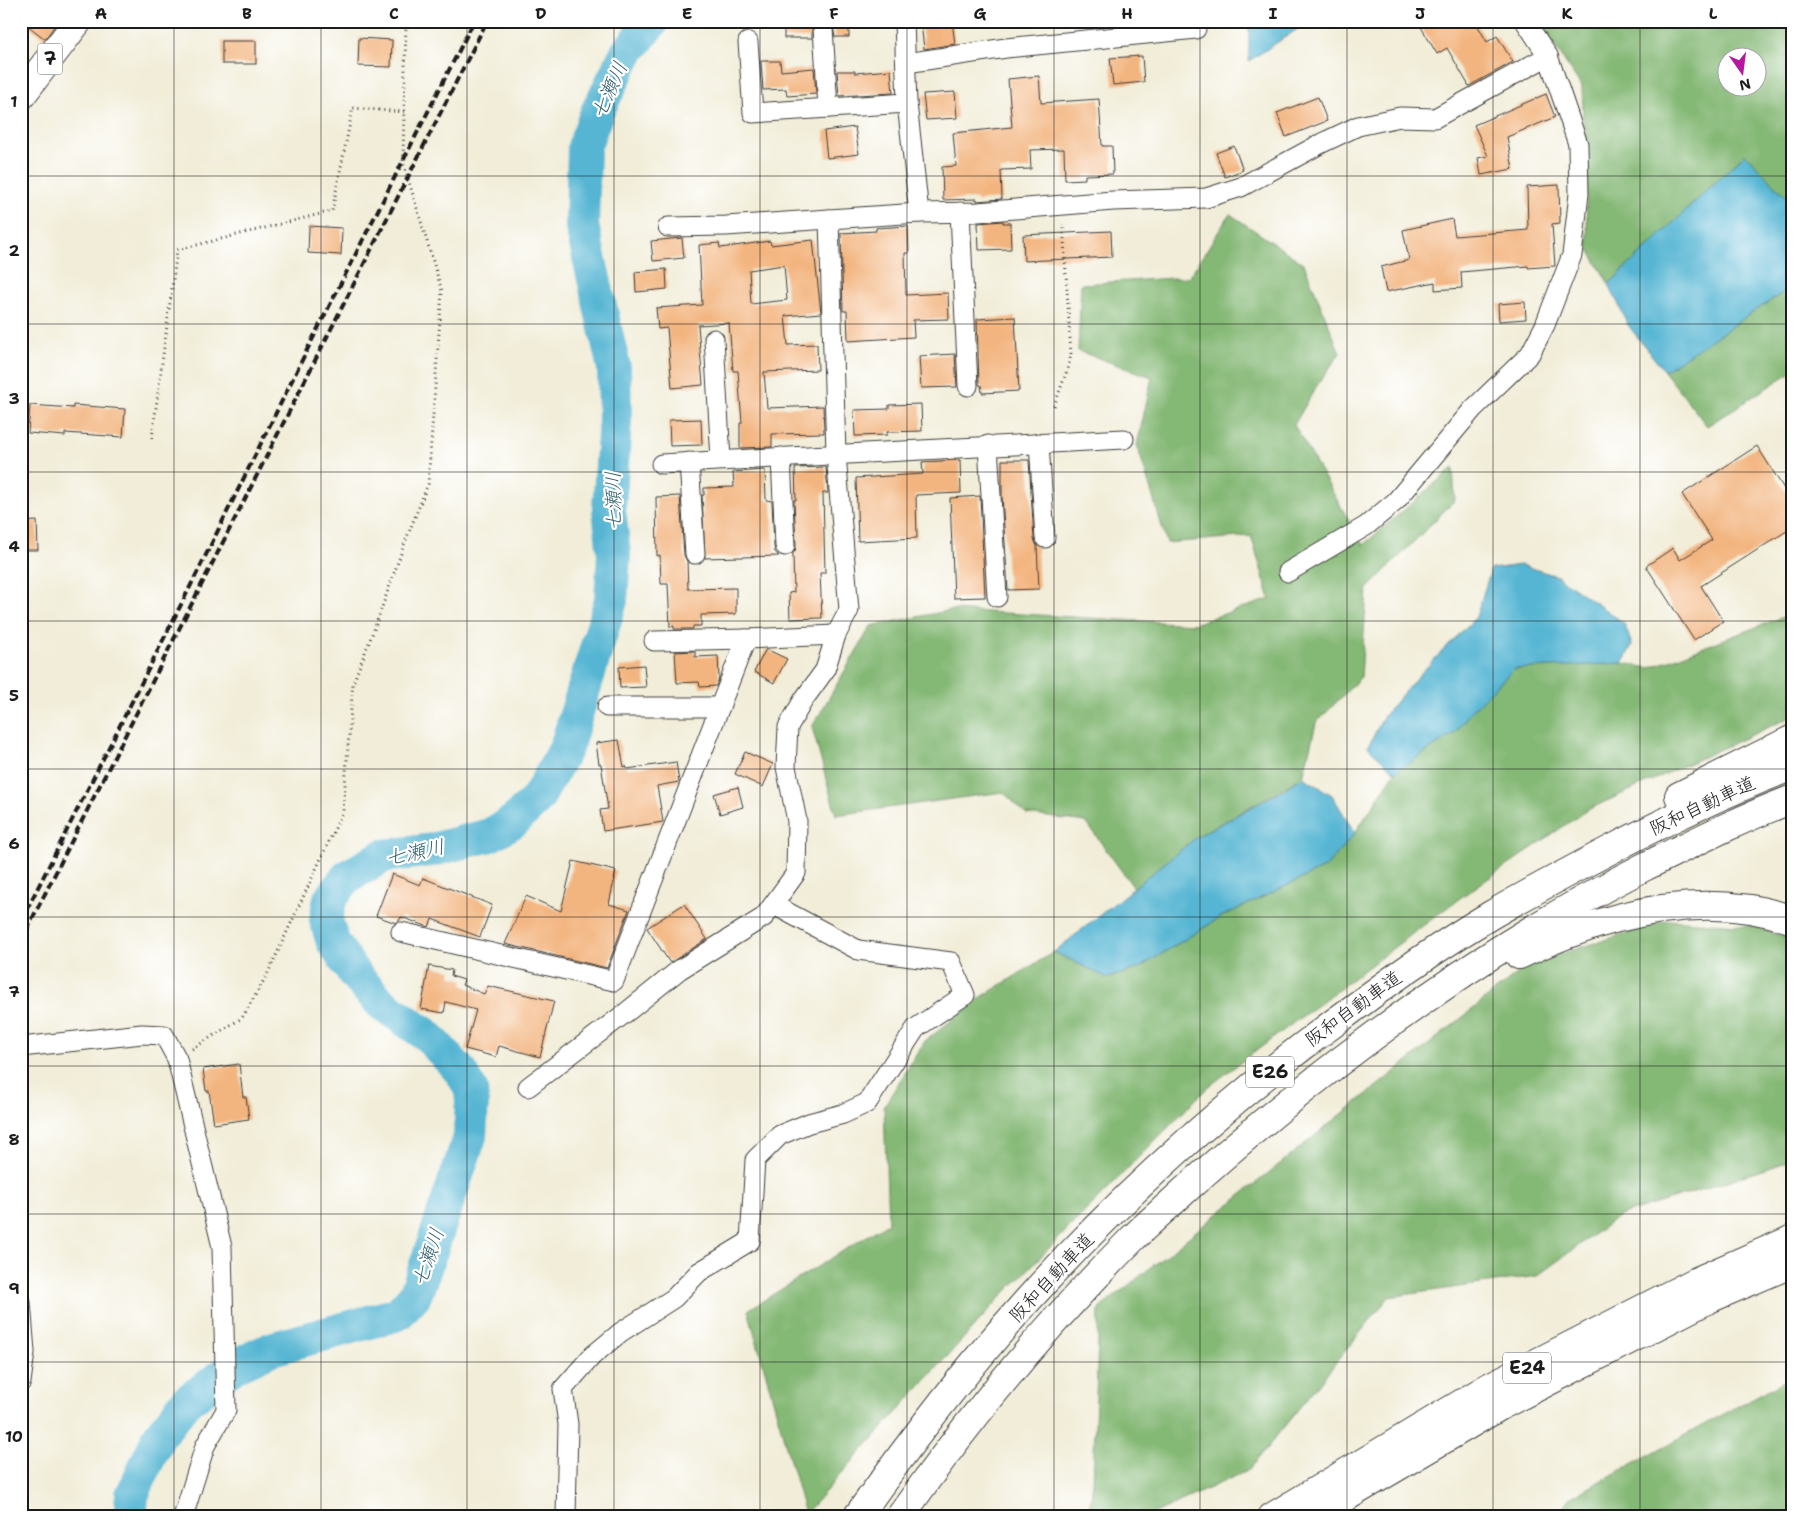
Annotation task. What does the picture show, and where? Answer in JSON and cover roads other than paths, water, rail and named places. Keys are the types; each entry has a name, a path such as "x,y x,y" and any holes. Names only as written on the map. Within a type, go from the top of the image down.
{"main road":[{"name":"7","path":"21,96 78,21"},
{"path":"1490,915 1581,849 1644,814 1793,739"},
{"name":"阪和自動車道","path":"857,1517 960,1380 1027,1301 1102,1223 1202,1128 1297,1049 1400,973 1490,915 1677,815 1793,766"},
{"name":"阪和自動車道","path":"900,1517 985,1403 1051,1324 1133,1238 1224,1155 1318,1078 1421,1001 1510,942 1597,891 1691,844 1793,799"},
{"path":"1133,1238 1326,1082 1441,1002 1501,964 1549,941 1604,922 1654,910 1704,906 1741,907 1793,920"},
{"name":"E24","path":"1272,1517 1489,1387 1697,1281 1793,1239"},
{"name":"E24","path":"1312,1517 1502,1405 1709,1299 1793,1263"}],"street":[{"path":"904,21 907,103 919,213"},
{"path":"1288,572 1366,526 1396,500 1473,409 1530,354 1545,325 1572,256 1579,194 1578,144 1548,56 1525,21"},
{"path":"823,28 828,108"},
{"path":"906,63 1006,48 1196,29"},
{"path":"748,42 753,113 907,103"},
{"path":"668,227 726,226 919,213 1062,206 1113,201 1206,198 1241,186 1358,126 1400,117 1434,118 1548,56"},
{"path":"960,212 968,386"},
{"path":"528,1087 679,970 764,917 796,873 797,821 786,767 788,727 804,699 825,670 836,635 849,610 836,454 829,219"},
{"path":"714,338 721,460"},
{"path":"662,464 1124,439"},
{"path":"1039,443 1045,538"},
{"path":"988,446 997,597"},
{"path":"782,457 785,546"},
{"path":"689,462 695,554"},
{"path":"654,641 836,635"},
{"path":"400,932 614,981 746,639"},
{"path":"607,707 720,707"},
{"path":"566,1517 568,1424 564,1389 592,1356 621,1332 674,1298 699,1272 750,1241 755,1160 780,1135 809,1123 843,1114 868,1103 916,1028 965,995 951,962 858,950 774,905"},
{"path":"21,1048 142,1034 164,1035 177,1059 222,1247 226,1410 205,1446 183,1517"},
{"path":"21,1302 25,1352 21,1382"}],"water":[{"path":"1249,21 1307,21 1307,23 1249,61"},
{"path":"1745,154 1793,204 1793,286 1664,371 1628,325 1609,284"},
{"path":"1521,565 1557,576 1624,623 1632,645 1623,663 1514,669 1472,710 1455,733 1395,772 1368,747 1383,717 1418,676 1476,617 1491,569"},
{"path":"1303,777 1332,795 1355,833 1326,867 1221,917 1139,968 1108,978 1054,952 1198,836 1283,790"}],"waterway":[{"name":"七瀬川","path":"130,1517 132,1495 159,1436 187,1401 237,1365 271,1349 398,1314 415,1295 423,1274 470,1136 471,1090 462,1073 428,1036 382,1004 355,975 333,942 326,920 330,899 347,877 383,856 432,850 490,835 514,821 537,799 566,748 611,600 614,554 609,509 615,420 614,368 582,226 584,147 597,112 626,54 653,21"}],"railway":[{"path":"21,921 474,21"},
{"path":"21,941 487,21"}]}
